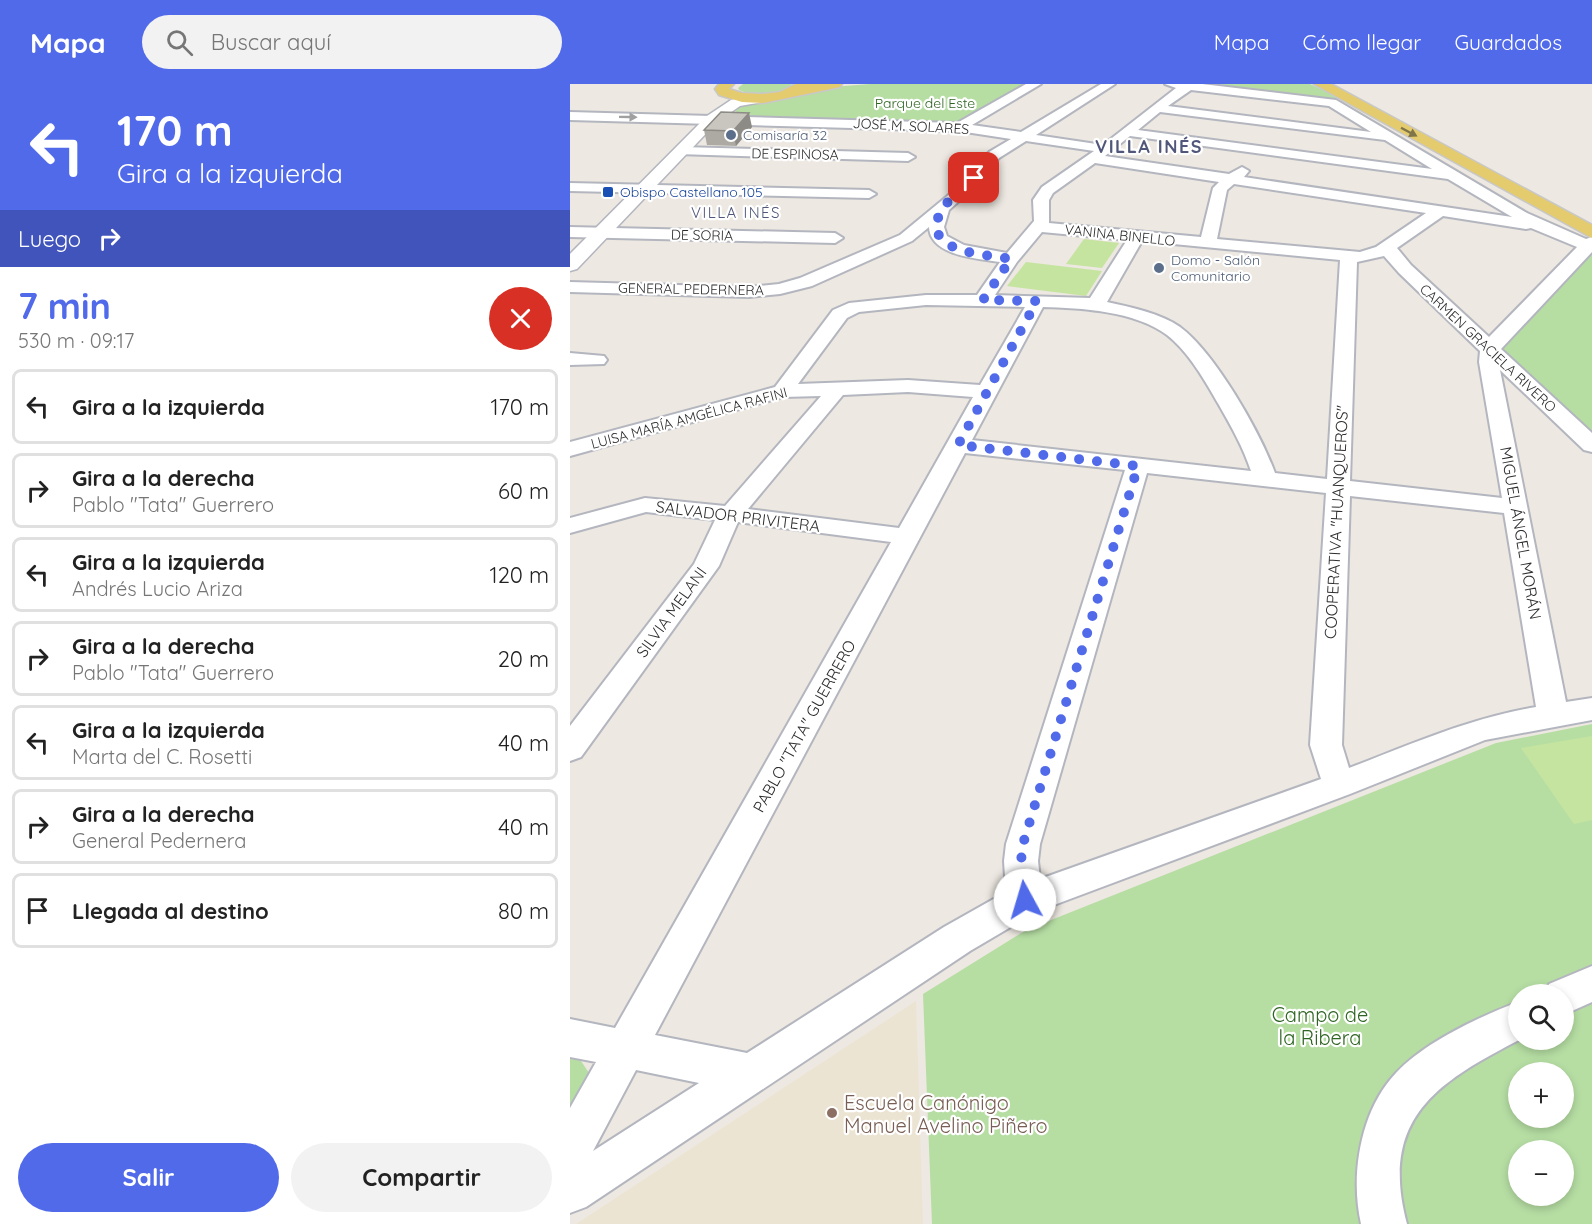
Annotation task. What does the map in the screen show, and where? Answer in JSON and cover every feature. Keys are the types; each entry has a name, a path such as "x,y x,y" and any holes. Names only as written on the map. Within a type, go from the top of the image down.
{"main road":[{"path":"763,98 800,88 835,84"},
{"path":"1321,84 1485,166 1591,240"},
{"path":"1344,84 1450,136"}],"street":[{"path":"959,127 1035,84"},
{"name":"GENERAL PEDERNERA","path":"570,287 749,292 794,286 898,243 941,210 990,159 1109,84"},
{"path":"1171,84 1332,103 1454,174 1515,219"},
{"path":"983,300 1011,259 1042,222 1042,195 1157,108 1193,85"},
{"path":"570,265 712,119 728,96 747,100 763,98"},
{"path":"1157,108 1390,137"},
{"name":"JOSÉ M. SOLARES","path":"570,116 959,127 1106,148"},
{"path":"1208,244 1220,188 1264,151 1288,125"},
{"path":"1126,132 1433,174 1454,174 1485,166"},
{"name":"DE ESPINOSA","path":"682,151 908,157"},
{"path":"1092,158 1439,212 1515,219 1591,240 1495,342 1490,351"},
{"path":"570,187 869,194"},
{"path":"941,210 936,229 945,244 1011,259"},
{"name":"VANINA BINELLO","path":"1039,227 1355,257 1376,254 1439,212"},
{"name":"DE SORIA","path":"570,232 835,238"},
{"path":"1096,304 1137,237"},
{"name":"CARMEN GRACIELA RIVERO","path":"1388,247 1400,264 1592,445"},
{"path":"1355,257 1400,264"},
{"name":"COOPERATIVA \"HUANQUEROS\"","path":"1339,784 1326,745 1337,487 1355,257"},
{"path":"782,391 840,314 849,309 926,300 1096,304 1161,326 1178,335 1215,382 1258,454 1266,480"},
{"name":"PABLO \"TATA\" GUERRERO","path":"570,1150 1037,301"},
{"name":"MIGUEL ÁNGEL MORÁN","path":"1490,351 1489,362 1553,716"},
{"path":"570,359 597,360"},
{"path":"1495,391 1510,384 1529,387"},
{"name":"LUISA MARÍA AMGÉLICA RAFINI","path":"570,449 782,391 925,386 988,392"},
{"name":"SILVIA MELANI","path":"570,749 706,566 720,532 730,515 792,445 836,389"},
{"path":"958,445 1517,507"},
{"path":"1025,900 1021,861 1023,844 1138,466"},
{"name":"SALVADOR PRIVITERA","path":"570,526 645,505 908,537"},
{"path":"570,1191 957,939 1025,900 1485,728 1592,709"},
{"path":"1574,991 1592,982"},
{"path":"1384,1224 1377,1183 1383,1145 1403,1095 1425,1074 1508,1026"},
{"path":"570,1038 752,1074"}],"shaded area":[{"name":"Escuela Canónigo Manuel Avelino Piñero","path":"916,1001 923,1224 576,1224"}],"green space":[{"path":"743,84 792,84 782,91 760,95 739,90 738,88"},
{"name":"Parque del Este","path":"870,84 1029,84 954,124 733,115 742,103 783,100 832,87"},
{"path":"1210,84 1310,84 1338,97 1330,101 1204,86"},
{"path":"1084,239 1119,243 1102,268 1066,264"},
{"path":"1592,253 1592,431 1501,350"},
{"path":"1026,262 1102,271 1086,296 1007,286"},
{"name":"Campo de la Ribera","path":"1592,724 1592,1224 932,1224 923,994 1026,930 1496,743"},
{"path":"1592,736 1592,820 1574,824 1521,748"},
{"path":"570,1058 581,1061 593,1079 570,1121"}],"building":[{"path":"721,112 749,113 733,131 704,130"}],"place":[{"name":"Comisaría 32","path":"731,135"},
{"name":"Obispo Castellano 105","path":"608,192"},
{"name":"Domo - Salón Comunitario","path":"1159,268"},
{"name":"Escuela Canónigo Manuel Avelino Piñero","path":"832,1113"}],"district":[{"name":"VILLA INÉS","path":"1149,146"},
{"name":"VILLA INÉS","path":"736,212"}],"route":[{"path":"974,178 941,210 936,229 939,237 945,244 957,248 1011,259 983,300 1037,301 958,445 1138,466 1023,844 1021,861 1025,900"}]}
